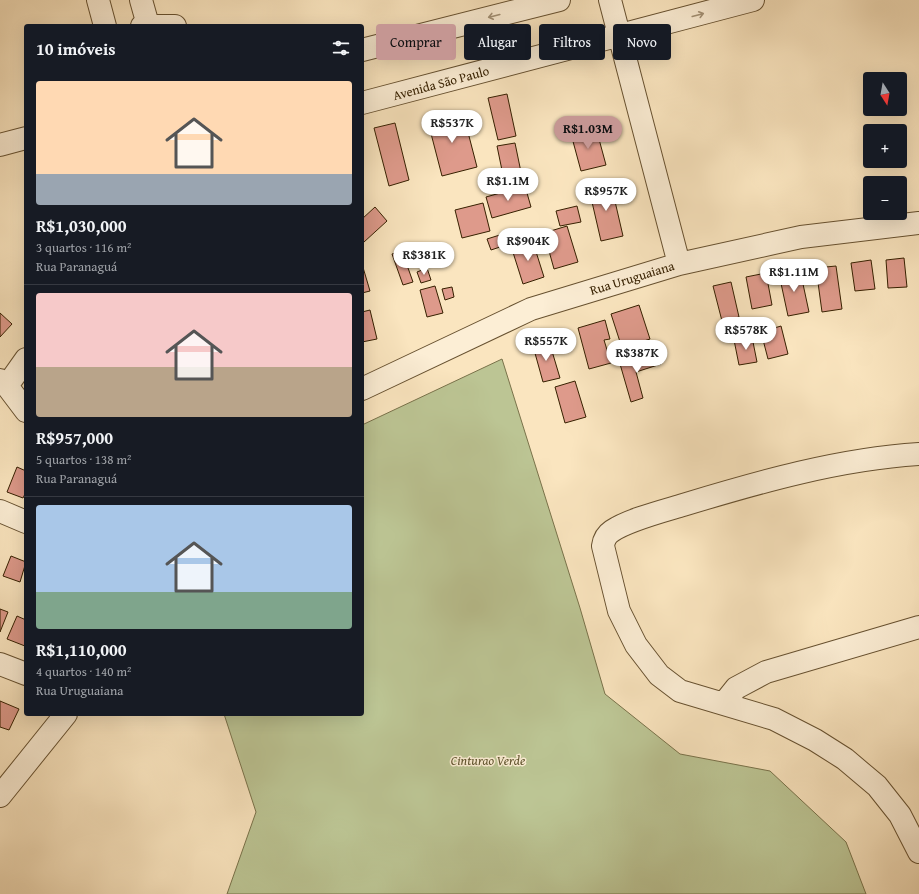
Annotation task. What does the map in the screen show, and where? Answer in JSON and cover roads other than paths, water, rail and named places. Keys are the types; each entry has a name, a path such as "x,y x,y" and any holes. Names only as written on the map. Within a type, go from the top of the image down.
{"street":[{"path":"98,0 104,24"},
{"path":"141,0 145,24"},
{"path":"364,49 558,0"},
{"path":"610,0 616,24"},
{"name":"Avenida São Paulo","path":"664,24 753,0"},
{"name":"Avenida São Paulo","path":"364,102 613,38"},
{"path":"625,60 679,264"},
{"path":"0,145 24,139"},
{"name":"Rua Uruguaiana","path":"364,388 531,309 679,264 802,237 919,223"},
{"path":"24,361 4,383 24,408"},
{"path":"916,839 900,815 876,786 845,759 815,740 774,719 680,691 659,676 636,645 619,611 603,546 604,538 612,531 647,516 778,478 865,461 919,454"},
{"path":"0,511 24,521"},
{"path":"724,703 736,688 766,672 919,627"},
{"path":"0,664 24,673"},
{"path":"0,796 64,716"}],"park label":[{"name":"Cinturao Verde","path":"488,760"}]}
